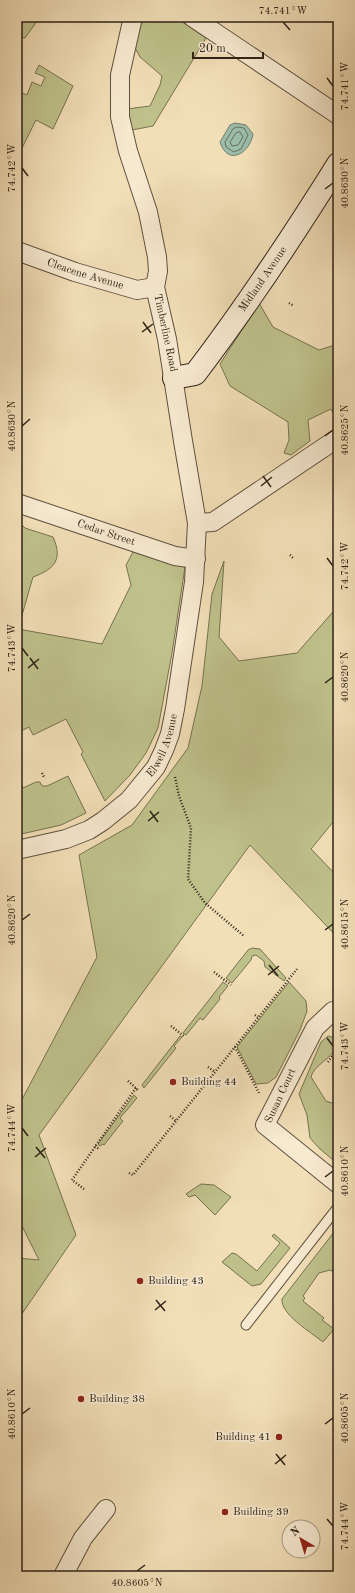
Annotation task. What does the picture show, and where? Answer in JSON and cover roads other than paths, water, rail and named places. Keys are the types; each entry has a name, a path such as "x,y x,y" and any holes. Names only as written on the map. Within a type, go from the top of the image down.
{"street":[{"name":"Timberline Road","path":"133,17 120,75 120,117 128,151 145,201 154,239 158,271 155,287 168,339 183,442 197,523 196,559"},
{"path":"192,17 338,115"},
{"name":"Midland Avenue","path":"174,378 195,374 222,339 278,258 338,164"},
{"name":"Cleacene Avenue","path":"17,251 75,272 137,290 155,287"},
{"path":"197,523 213,522 338,438"},
{"name":"Cedar Street","path":"17,503 175,556 196,559"},
{"name":"Elwell Avenue","path":"17,850 66,839 89,830 129,800 146,781 164,750 175,709 194,582 196,559"},
{"name":"Susan Court","path":"333,1011 315,1028 265,1125 338,1184"},
{"path":"63,1576 83,1538 106,1509"}],"lane":[{"path":"246,1325 338,1207"}],"water":[{"path":"235,123 246,125 253,134 248,147 238,154 233,155 228,154 224,150 220,142 230,125"}],"place":[{"name":"Building 44","path":"173,1082"},
{"name":"Building 43","path":"140,1281"},
{"name":"Building 38","path":"81,1399"},
{"name":"Building 41","path":"279,1437"},
{"name":"Building 39","path":"225,1512"}]}
